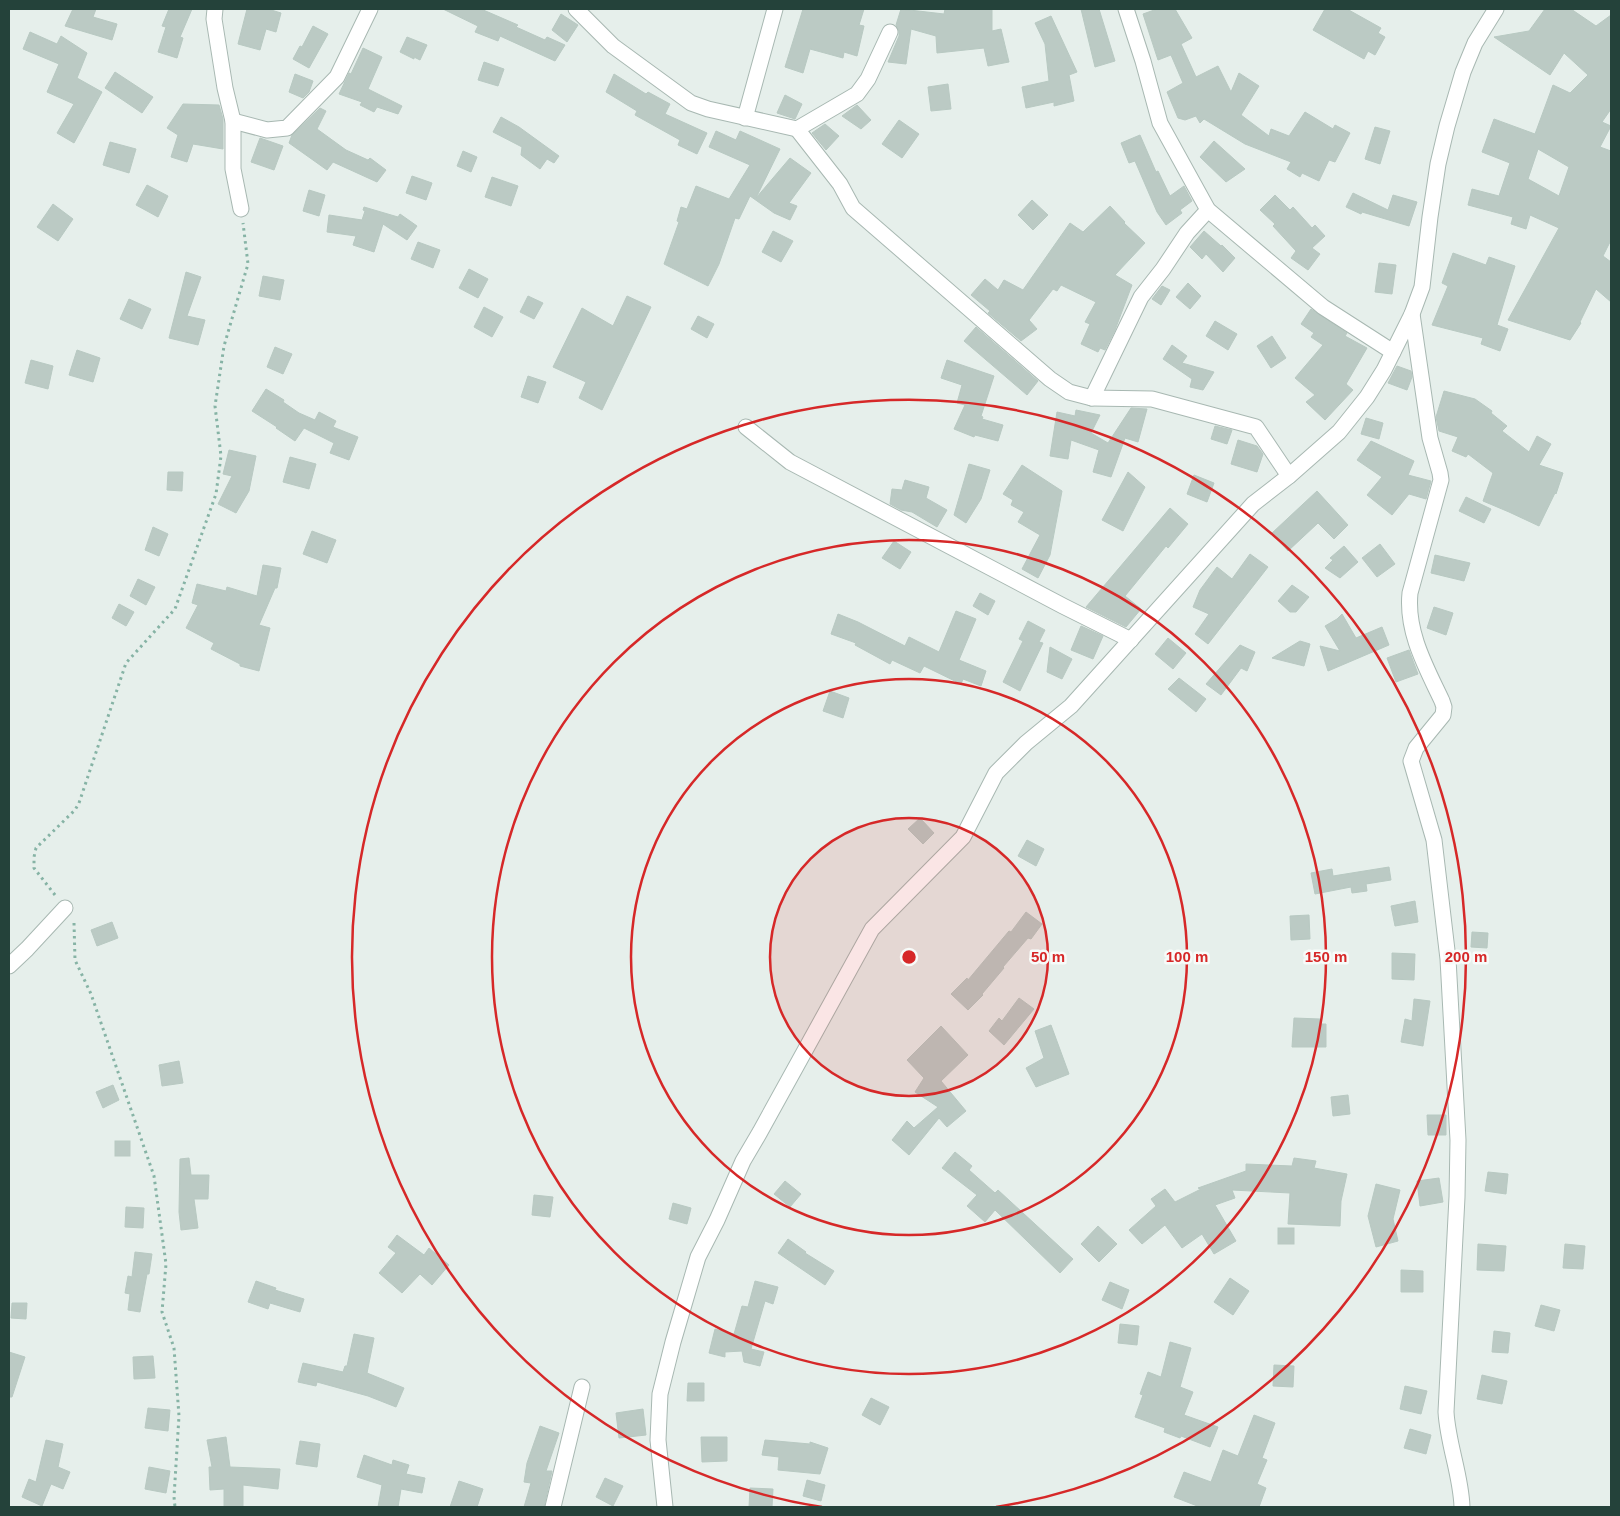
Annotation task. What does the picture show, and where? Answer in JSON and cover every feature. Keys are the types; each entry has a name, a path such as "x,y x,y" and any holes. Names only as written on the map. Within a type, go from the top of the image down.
{"street":[{"path":"215,9 214,18 225,88 233,121 234,169 241,209"},
{"path":"233,121 267,130 287,128 337,77 370,9"},
{"path":"576,9 613,46 691,103 708,109 797,129 840,184 852,208 1050,379 1068,392 1092,398 1152,399 1256,427 1289,476"},
{"path":"745,118 775,9"},
{"path":"1126,9 1160,123 1208,210 1322,307 1392,352"},
{"path":"665,1507 658,1440 660,1394 698,1256 717,1220 743,1161 872,929 963,837 996,773 1026,744 1071,706 1253,504 1289,476 1339,432 1367,397 1384,370 1412,314 1422,287 1438,164 1447,126 1463,72 1480,35 1496,9"},
{"path":"797,129 857,94 868,79 890,32"},
{"path":"1092,398 1141,297 1163,269 1187,233 1208,210"},
{"path":"1412,314 1430,438 1441,480 1410,593 1409,606 1418,649 1444,707 1443,715 1416,748 1411,761 1434,840 1448,959 1458,1140 1457,1197 1446,1412 1447,1425 1460,1479 1462,1507"},
{"path":"746,427 790,462 1131,640"},
{"path":"9,966 65,908"},
{"path":"554,1507 582,1387"}],"path":[{"path":"176,1507 174,1497 179,1416 174,1348 162,1312 166,1264 154,1176 91,994 74,960 74,921 34,868 34,856 36,848 75,810 79,803 126,663 175,609 216,494 221,456 215,406 224,346 248,264 241,209"}],"building":[{"path":"73,9 96,9 93,17 117,24 112,40 65,26"},
{"path":"169,9 192,9 180,37 183,38 177,58 158,52 166,27 162,26"},
{"path":"247,9 268,9 281,13 276,32 266,29 260,50 238,44"},
{"path":"443,9 481,9 518,25 516,27 545,40 547,37 565,45 555,61 500,36 498,41 475,32 478,26"},
{"path":"803,9 864,9 859,25 864,26 857,56 844,52 843,58 810,49 803,73 785,67"},
{"path":"901,9 944,14 945,9 992,9 992,31 1001,29 1009,62 988,66 984,48 937,53 936,36 911,29 906,64 888,62 899,36 896,25"},
{"path":"1081,9 1099,9 1115,61 1095,67"},
{"path":"1157,9 1175,9 1192,38 1181,44 1196,77 1218,66 1231,92 1239,73 1259,86 1241,115 1269,136 1271,129 1289,136 1305,112 1333,129 1335,125 1350,133 1335,162 1329,160 1319,181 1302,173 1300,177 1287,169 1291,162 1245,144 1204,119 1200,123 1196,116 1185,120 1178,118 1167,92 1183,83 1171,55 1158,60 1143,14"},
{"path":"1325,9 1347,9 1381,28 1378,33 1385,37 1375,55 1368,51 1364,59 1313,30"},
{"path":"1545,9 1571,9 1596,26 1611,15 1611,109 1602,122 1611,126 1600,147 1611,151 1611,240 1603,256 1611,262 1611,302 1596,289 1581,323 1570,340 1508,320 1559,228 1530,215 1526,229 1511,224 1513,217 1468,205 1472,189 1499,196 1510,163 1482,152 1494,119 1535,134 1553,85 1570,93 1588,75 1564,53 1550,75 1494,37 1529,31","holes":["1538,149 1569,167 1559,196 1528,179"]},
{"path":"561,14 578,25 567,42 552,30"},
{"path":"1051,16 1077,72 1069,75 1074,101 1054,106 1054,102 1026,108 1022,87 1049,81 1045,44 1035,23"},
{"path":"313,26 328,34 309,68 293,59"},
{"path":"30,32 57,44 61,36 87,53 77,78 102,92 74,143 57,133 74,104 47,92 59,64 23,49"},
{"path":"407,37 427,45 420,60 400,52"},
{"path":"363,48 382,57 368,89 402,106 398,114 377,107 374,112 360,105 362,102 339,94"},
{"path":"484,62 504,69 498,86 478,80"},
{"path":"115,72 153,97 142,113 105,88"},
{"path":"295,74 313,81 309,92 303,98 289,92"},
{"path":"614,74 646,94 648,92 670,104 665,114 707,133 697,154 678,145 680,140 635,115 637,111 606,92"},
{"path":"948,84 951,109 931,111 928,87"},
{"path":"785,95 802,104 795,119 777,113"},
{"path":"183,104 219,105 223,119 223,149 193,144 187,162 171,157 178,135 167,128"},
{"path":"857,105 871,120 861,129 842,116"},
{"path":"320,108 326,111 317,129 346,150 368,160 370,158 386,170 377,182 333,162 327,170 289,143 292,135"},
{"path":"501,117 519,127 559,156 554,163 547,159 540,169 521,155 522,147 493,132"},
{"path":"899,120 919,134 902,158 882,144"},
{"path":"825,124 839,136 826,150 812,133"},
{"path":"1375,127 1390,131 1380,164 1365,159"},
{"path":"716,131 736,140 740,131 780,149 756,198 790,158 811,173 789,203 797,206 790,220 774,213 750,196 739,219 735,218 719,264 708,286 664,264 679,222 677,221 681,207 687,209 696,186 729,199 750,165 709,147"},
{"path":"1140,135 1156,172 1158,171 1170,196 1184,186 1192,201 1180,210 1182,213 1166,225 1157,212 1135,161 1129,163 1121,143"},
{"path":"260,138 283,146 274,170 251,162"},
{"path":"1214,141 1245,169 1226,182 1200,157"},
{"path":"110,142 136,149 129,173 103,165"},
{"path":"463,151 477,157 471,172 457,166"},
{"path":"412,176 432,183 426,200 406,193"},
{"path":"492,177 518,186 511,206 485,197"},
{"path":"147,185 168,196 158,217 136,205"},
{"path":"309,190 325,195 319,216 303,211"},
{"path":"1353,193 1388,210 1393,195 1417,202 1409,226 1362,212 1361,214 1346,207"},
{"path":"1275,195 1290,210 1293,207 1312,228 1315,225 1325,236 1312,248 1320,254 1308,270 1291,258 1296,251 1273,226 1275,224 1260,210"},
{"path":"1032,200 1048,215 1033,230 1018,215"},
{"path":"53,204 73,219 58,241 37,227"},
{"path":"1110,206 1124,223 1145,243 1115,275 1132,285 1115,330 1105,350 1100,348 1098,352 1081,344 1090,324 1085,322 1096,302 1061,285 1057,291 1053,289 1029,320 1037,329 1021,341 988,313 990,311 971,295 985,279 998,290 1004,280 1023,290 1070,223 1083,232"},
{"path":"364,207 398,217 400,214 417,226 407,240 383,224 374,252 353,245 356,236 327,232 329,215 362,220 365,211 363,210"},
{"path":"773,231 793,241 781,262 762,252"},
{"path":"1204,231 1235,258 1223,272 1206,254 1202,259 1190,247"},
{"path":"418,242 440,250 433,268 411,259"},
{"path":"1453,253 1486,265 1489,257 1515,266 1497,325 1508,329 1500,351 1481,344 1483,338 1432,325 1448,286 1442,283"},
{"path":"1379,263 1396,265 1392,294 1375,292"},
{"path":"469,269 488,279 478,298 459,288"},
{"path":"186,272 201,277 187,316 205,320 198,345 169,338"},
{"path":"263,276 284,280 280,300 259,296"},
{"path":"1188,283 1201,296 1190,309 1176,297"},
{"path":"1162,286 1170,290 1161,305 1152,299"},
{"path":"528,296 543,303 534,319 520,312"},
{"path":"627,296 651,307 602,410 579,398 586,382 553,367 582,308 613,326"},
{"path":"129,299 151,309 142,329 120,319"},
{"path":"484,307 503,317 492,337 474,327"},
{"path":"1311,309 1347,333 1345,336 1367,348 1346,384 1353,390 1325,420 1306,402 1315,395 1295,378 1323,345 1311,337 1314,333 1301,324"},
{"path":"698,316 714,324 707,338 691,329"},
{"path":"1215,321 1237,334 1228,350 1206,336"},
{"path":"976,327 1038,381 1027,395 964,341"},
{"path":"1272,336 1286,358 1271,368 1257,346"},
{"path":"1172,345 1187,356 1182,363 1214,372 1203,390 1190,387 1192,379 1163,359"},
{"path":"275,347 292,354 283,374 267,367"},
{"path":"77,350 100,358 93,382 69,375"},
{"path":"31,360 53,366 48,389 25,383"},
{"path":"947,360 994,376 981,416 983,417 982,419 1003,425 998,441 975,435 974,437 954,429 965,405 957,403 962,385 941,378"},
{"path":"1397,366 1411,371 1412,377 1407,390 1388,383"},
{"path":"528,376 546,382 538,403 521,397"},
{"path":"266,389 284,400 283,402 299,413 315,420 319,412 336,421 333,427 358,437 349,460 330,453 334,443 304,428 295,441 252,411"},
{"path":"1444,391 1475,399 1492,411 1491,413 1507,426 1502,431 1529,452 1537,436 1551,444 1539,465 1563,473 1556,494 1539,526 1483,501 1493,473 1468,454 1466,457 1452,451 1458,437 1439,431 1436,417"},
{"path":"1131,408 1147,409 1138,442 1125,438 1111,477 1093,472 1099,450 1071,440 1068,459 1050,456 1057,412 1075,416 1076,410 1100,415 1091,433 1108,443"},
{"path":"1366,418 1383,423 1379,439 1361,434"},
{"path":"1215,426 1232,430 1227,444 1211,439"},
{"path":"1238,440 1257,446 1263,454 1257,472 1231,464"},
{"path":"1371,441 1414,461 1408,475 1431,481 1426,499 1409,494 1392,515 1367,495 1382,477 1357,460"},
{"path":"229,450 256,456 249,491 236,513 218,504 232,476 223,474"},
{"path":"290,457 316,464 309,489 283,482"},
{"path":"969,464 990,470 981,499 966,523 954,515"},
{"path":"1022,465 1062,491 1050,555 1038,578 1022,569 1040,535 1018,522 1024,512 1011,505 1013,500 1003,494"},
{"path":"168,472 183,472 182,491 167,490"},
{"path":"1128,472 1145,487 1123,531 1102,520"},
{"path":"1194,475 1214,483 1207,502 1187,494"},
{"path":"905,480 929,487 926,498 947,510 937,527 912,512 901,510 890,504 892,489 902,490"},
{"path":"1317,491 1348,525 1334,539 1318,523 1288,551 1272,533"},
{"path":"1466,497 1491,509 1484,523 1459,511"},
{"path":"1170,508 1188,524 1168,548 1166,546 1125,596 1141,609 1126,627 1086,607"},
{"path":"153,527 168,534 159,556 145,550"},
{"path":"312,531 336,540 327,563 303,554"},
{"path":"894,541 911,552 900,569 882,558"},
{"path":"1380,544 1395,564 1377,577 1362,558"},
{"path":"1344,546 1358,562 1340,578 1325,568 1333,560 1330,558"},
{"path":"1250,554 1268,567 1208,644 1195,634 1209,614 1193,607 1200,590 1217,567 1232,579"},
{"path":"1435,555 1470,563 1464,581 1431,573"},
{"path":"263,565 281,568 277,588 275,588 259,625 270,628 259,671 240,666 240,664 211,649 214,643 186,628 198,605 192,603 197,584 226,591 227,587 257,596"},
{"path":"138,579 155,587 146,605 130,596"},
{"path":"1292,585 1309,597 1296,612 1290,612 1278,601"},
{"path":"980,593 995,601 988,615 973,606"},
{"path":"119,604 134,612 126,626 112,618"},
{"path":"1434,607 1453,613 1446,635 1427,628"},
{"path":"956,611 976,619 959,660 986,671 981,686 963,679 961,684 924,666 920,673 892,660 890,664 855,645 856,643 831,634 838,614 905,646 909,637 939,652"},
{"path":"1342,614 1356,638 1382,627 1389,645 1328,671 1320,646 1340,651 1325,626"},
{"path":"1028,621 1045,630 1039,642 1043,643 1020,691 1003,682 1023,641 1019,639"},
{"path":"1081,626 1103,636 1093,659 1071,650"},
{"path":"1168,638 1186,653 1173,669 1155,654"},
{"path":"1300,641 1310,644 1304,666 1272,658"},
{"path":"1240,645 1255,652 1247,671 1241,668 1221,695 1206,684"},
{"path":"1050,647 1072,659 1062,679 1047,672"},
{"path":"1409,650 1418,674 1396,682 1387,658"},
{"path":"1179,678 1206,699 1196,712 1168,689"},
{"path":"830,691 849,698 843,718 823,711"},
{"path":"920,818 934,833 923,844 908,829"},
{"path":"1027,840 1044,849 1036,866 1018,856"},
{"path":"1389,867 1391,880 1366,884 1367,891 1352,893 1351,887 1315,894 1311,873 1332,869 1333,876"},
{"path":"1415,901 1418,922 1395,926 1391,906"},
{"path":"1026,912 1042,924 1031,939 1028,938 1003,967 983,995 968,1010 951,994 967,978 968,980 1009,931 1011,932"},
{"path":"1309,915 1310,939 1291,940 1290,916"},
{"path":"112,922 118,938 97,946 91,930"},
{"path":"1472,932 1488,933 1487,948 1471,947"},
{"path":"1392,953 1415,954 1414,980 1392,979"},
{"path":"1019,998 1034,1009 1004,1045 989,1031 999,1018 1002,1021"},
{"path":"1414,999 1430,1001 1423,1046 1401,1042 1405,1019 1412,1021"},
{"path":"1294,1018 1320,1019 1320,1024 1326,1024 1326,1047 1292,1047"},
{"path":"1051,1025 1069,1074 1036,1087 1026,1068 1044,1058 1035,1031"},
{"path":"941,1026 968,1055 941,1081 966,1111 947,1127 939,1118 909,1155 892,1140 907,1121 914,1128 938,1107 915,1092 924,1078 907,1060"},
{"path":"179,1061 183,1083 162,1086 159,1065"},
{"path":"113,1085 119,1100 103,1108 96,1092"},
{"path":"1348,1095 1350,1114 1333,1116 1331,1097"},
{"path":"1427,1115 1446,1115 1446,1135 1428,1135"},
{"path":"115,1141 130,1141 130,1156 115,1156"},
{"path":"955,1152 972,1166 969,1170 995,1193 998,1190 1073,1259 1060,1273 995,1210 985,1222 967,1206 977,1195 942,1168"},
{"path":"189,1158 191,1175 209,1175 208,1199 194,1199 198,1228 181,1230 179,1212 180,1159"},
{"path":"1294,1158 1316,1161 1314,1168 1347,1174 1341,1201 1340,1226 1288,1224 1290,1193 1232,1190 1235,1198 1215,1205 1236,1241 1214,1254 1202,1234 1182,1248 1165,1225 1142,1244 1129,1230 1156,1206 1151,1199 1165,1189 1175,1202 1201,1189 1198,1188 1246,1171 1246,1164 1292,1166"},
{"path":"1488,1172 1508,1174 1506,1194 1485,1191"},
{"path":"1439,1178 1443,1202 1420,1206 1417,1181"},
{"path":"785,1181 801,1194 790,1207 774,1194"},
{"path":"1376,1184 1400,1190 1393,1219 1398,1241 1376,1247 1368,1216"},
{"path":"534,1195 553,1197 550,1217 532,1215"},
{"path":"673,1203 691,1208 687,1224 669,1219"},
{"path":"126,1207 144,1208 143,1228 125,1227"},
{"path":"1098,1226 1117,1244 1099,1262 1081,1244"},
{"path":"1278,1228 1294,1228 1294,1244 1278,1244"},
{"path":"397,1235 424,1255 429,1248 449,1265 432,1285 420,1274 402,1293 379,1273 396,1253 388,1247"},
{"path":"788,1239 805,1253 834,1271 825,1285 778,1253"},
{"path":"1478,1244 1506,1246 1504,1271 1477,1270"},
{"path":"1565,1244 1585,1246 1583,1269 1563,1268"},
{"path":"135,1252 152,1254 140,1312 128,1310 130,1294 125,1293 128,1276 132,1277"},
{"path":"1401,1270 1423,1271 1423,1292 1401,1292"},
{"path":"1230,1278 1249,1291 1233,1315 1214,1302"},
{"path":"256,1281 276,1288 275,1290 304,1299 300,1312 270,1303 268,1309 248,1302"},
{"path":"755,1281 778,1287 773,1304 765,1301 751,1349 764,1352 760,1366 744,1362 742,1351 725,1352 725,1357 709,1353 715,1329 734,1334 742,1306 748,1307"},
{"path":"1110,1282 1129,1290 1122,1309 1102,1300"},
{"path":"12,1303 27,1303 26,1319 11,1318"},
{"path":"1541,1305 1560,1310 1554,1331 1535,1326"},
{"path":"1120,1324 1139,1326 1137,1345 1118,1343"},
{"path":"1494,1331 1510,1333 1508,1353 1492,1352"},
{"path":"354,1334 374,1338 367,1373 404,1388 396,1407 368,1396 317,1382 316,1386 298,1382 303,1363 343,1372 345,1366 347,1366"},
{"path":"1170,1342 1191,1348 1180,1387 1193,1392 1184,1415 1218,1427 1210,1447 1164,1432 1165,1428 1135,1417 1143,1395 1140,1394 1148,1372 1161,1377"},
{"path":"9,1352 25,1357 12,1397 9,1397"},
{"path":"153,1356 155,1378 134,1379 133,1357"},
{"path":"1274,1365 1294,1366 1293,1387 1273,1386"},
{"path":"1482,1375 1507,1381 1502,1404 1477,1399"},
{"path":"688,1383 704,1383 704,1401 687,1401"},
{"path":"1405,1386 1427,1391 1421,1414 1400,1409"},
{"path":"871,1398 889,1407 880,1425 862,1415"},
{"path":"148,1408 170,1410 168,1431 145,1428"},
{"path":"643,1409 646,1435 619,1438 616,1413"},
{"path":"1254,1415 1275,1423 1262,1458 1267,1460 1257,1484 1266,1488 1259,1507 1200,1507 1174,1497 1184,1472 1211,1482 1223,1450 1238,1456"},
{"path":"540,1426 559,1433 546,1471 552,1471 544,1507 524,1507 531,1483 524,1482 527,1463"},
{"path":"1410,1429 1431,1435 1426,1454 1404,1448"},
{"path":"226,1437 230,1467 280,1469 278,1489 243,1485 243,1507 224,1507 224,1489 210,1490 209,1467 212,1467 207,1440"},
{"path":"701,1437 727,1437 727,1461 702,1462"},
{"path":"46,1440 63,1444 58,1467 70,1472 63,1489 51,1484 42,1506 22,1497 29,1479 36,1482"},
{"path":"765,1440 810,1444 810,1442 828,1448 820,1474 778,1470 779,1457 762,1455"},
{"path":"300,1441 320,1444 317,1467 296,1464"},
{"path":"364,1455 392,1465 393,1460 409,1465 406,1474 425,1478 422,1493 401,1489 398,1507 378,1507 382,1485 357,1477"},
{"path":"149,1467 170,1471 166,1493 145,1489"},
{"path":"605,1478 623,1486 613,1506 596,1497"},
{"path":"807,1480 825,1485 821,1501 803,1496"},
{"path":"459,1481 483,1489 477,1507 450,1507"},
{"path":"750,1488 773,1489 772,1507 749,1507"}]}
